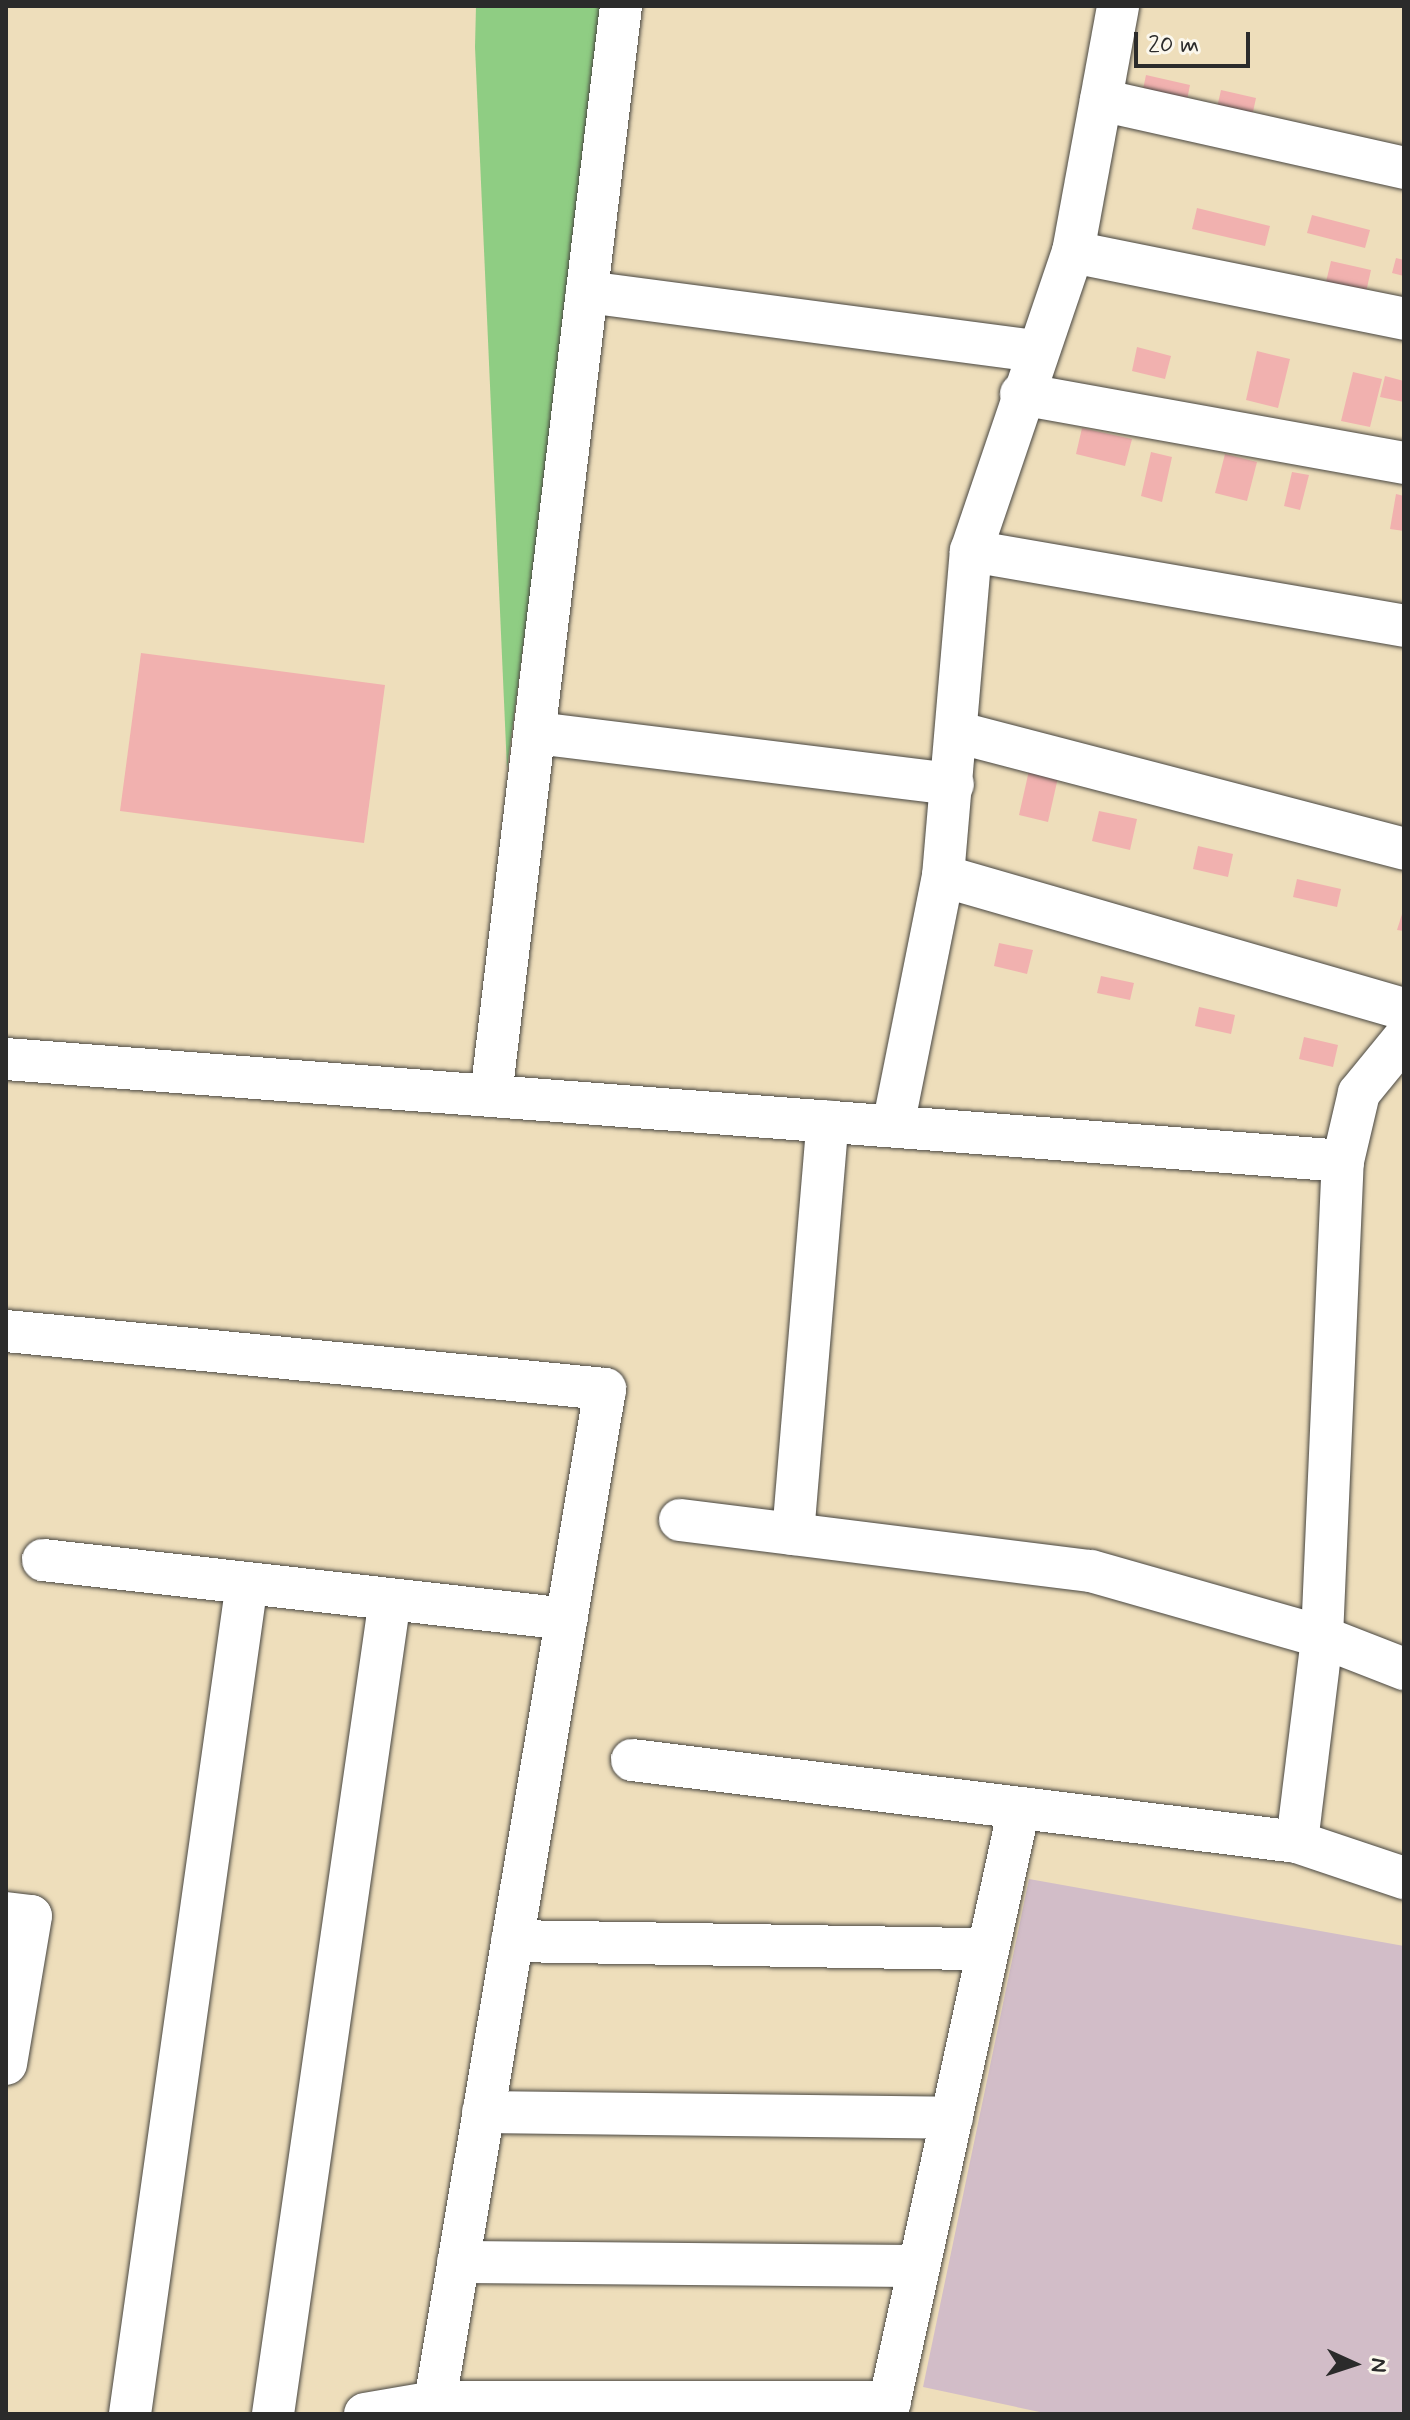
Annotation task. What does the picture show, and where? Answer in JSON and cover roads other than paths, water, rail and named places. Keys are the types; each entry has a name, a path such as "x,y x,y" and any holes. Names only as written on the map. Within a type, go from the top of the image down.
{"street":[{"path":"491,1096 621,6"},
{"path":"893,1126 943,876 960,733 971,551 1021,394 1073,252 1118,6"},
{"path":"1101,100 1404,168"},
{"path":"1073,252 1404,319"},
{"path":"587,292 1037,351"},
{"path":"1021,394 1404,463"},
{"path":"971,551 1404,626"},
{"path":"536,733 953,784"},
{"path":"960,733 1404,849"},
{"path":"943,876 1404,1009"},
{"path":"1297,1842 1322,1637 1343,1161 1359,1093 1404,1038"},
{"path":"6,1059 1343,1161"},
{"path":"793,1534 828,1121"},
{"path":"6,1331 605,1389 435,2402"},
{"path":"680,1520 1091,1571 1322,1637 1404,1669"},
{"path":"43,1560 567,1619"},
{"path":"130,2414 247,1583"},
{"path":"273,2414 390,1599"},
{"path":"632,1760 1297,1842 1404,1878"},
{"path":"365,2414 435,2402 888,2408 1019,1808"},
{"path":"6,1913 31,1916 6,2064"},
{"path":"512,1941 988,1949"},
{"path":"483,2112 952,2118"},
{"path":"458,2262 919,2266"}]}
